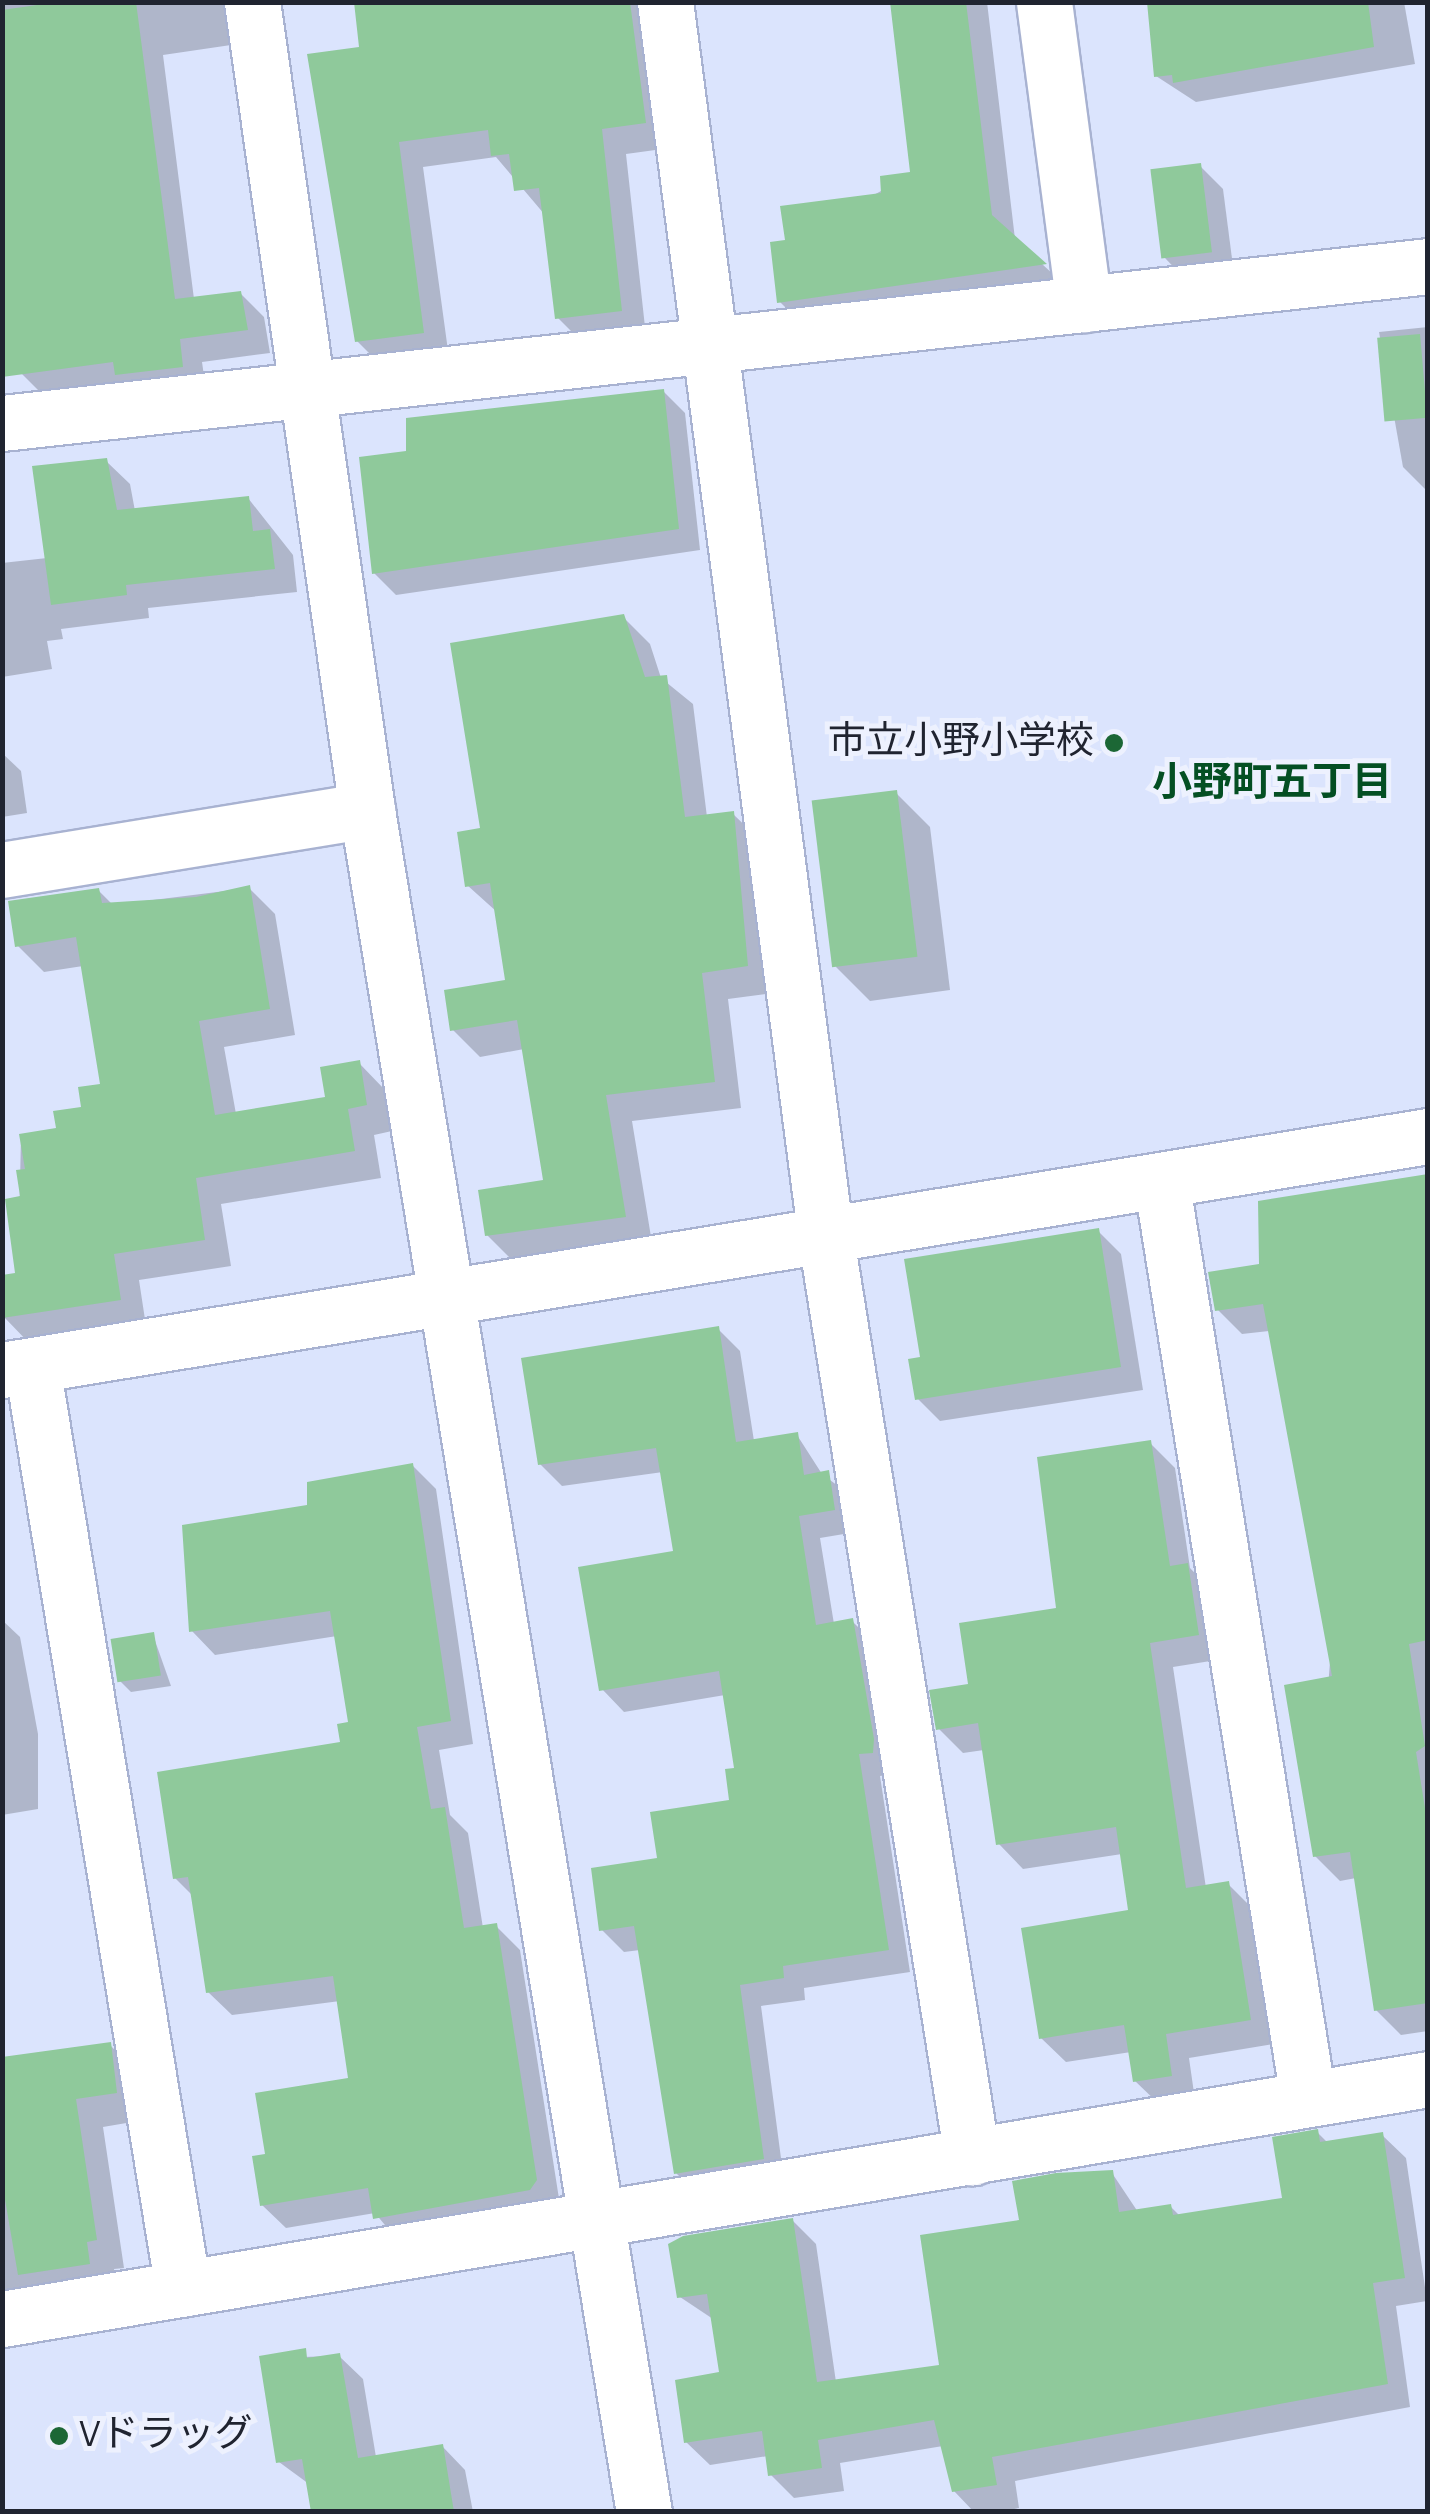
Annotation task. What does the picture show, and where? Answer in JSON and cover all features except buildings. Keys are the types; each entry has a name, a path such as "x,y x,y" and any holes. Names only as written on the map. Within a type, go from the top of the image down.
{"street":[{"path":"252,2 302,393 367,810 601,2218 644,2512"},
{"path":"665,2 826,1239 972,2158"},
{"path":"1044,2 1084,304"},
{"path":"2,424 1428,266"},
{"path":"2,870 367,810"},
{"path":"183,2288 17,1368 446,1303 1162,1186 1428,1136"},
{"path":"1162,1186 1308,2096"},
{"path":"2,2320 972,2158 1308,2096 1428,2079"}],"place":[{"name":"市立小野小学校","path":"1114,743"},
{"name":"Vドラッグ","path":"59,2436"}],"district":[{"name":"小野町五丁目","path":"1272,783"}]}
